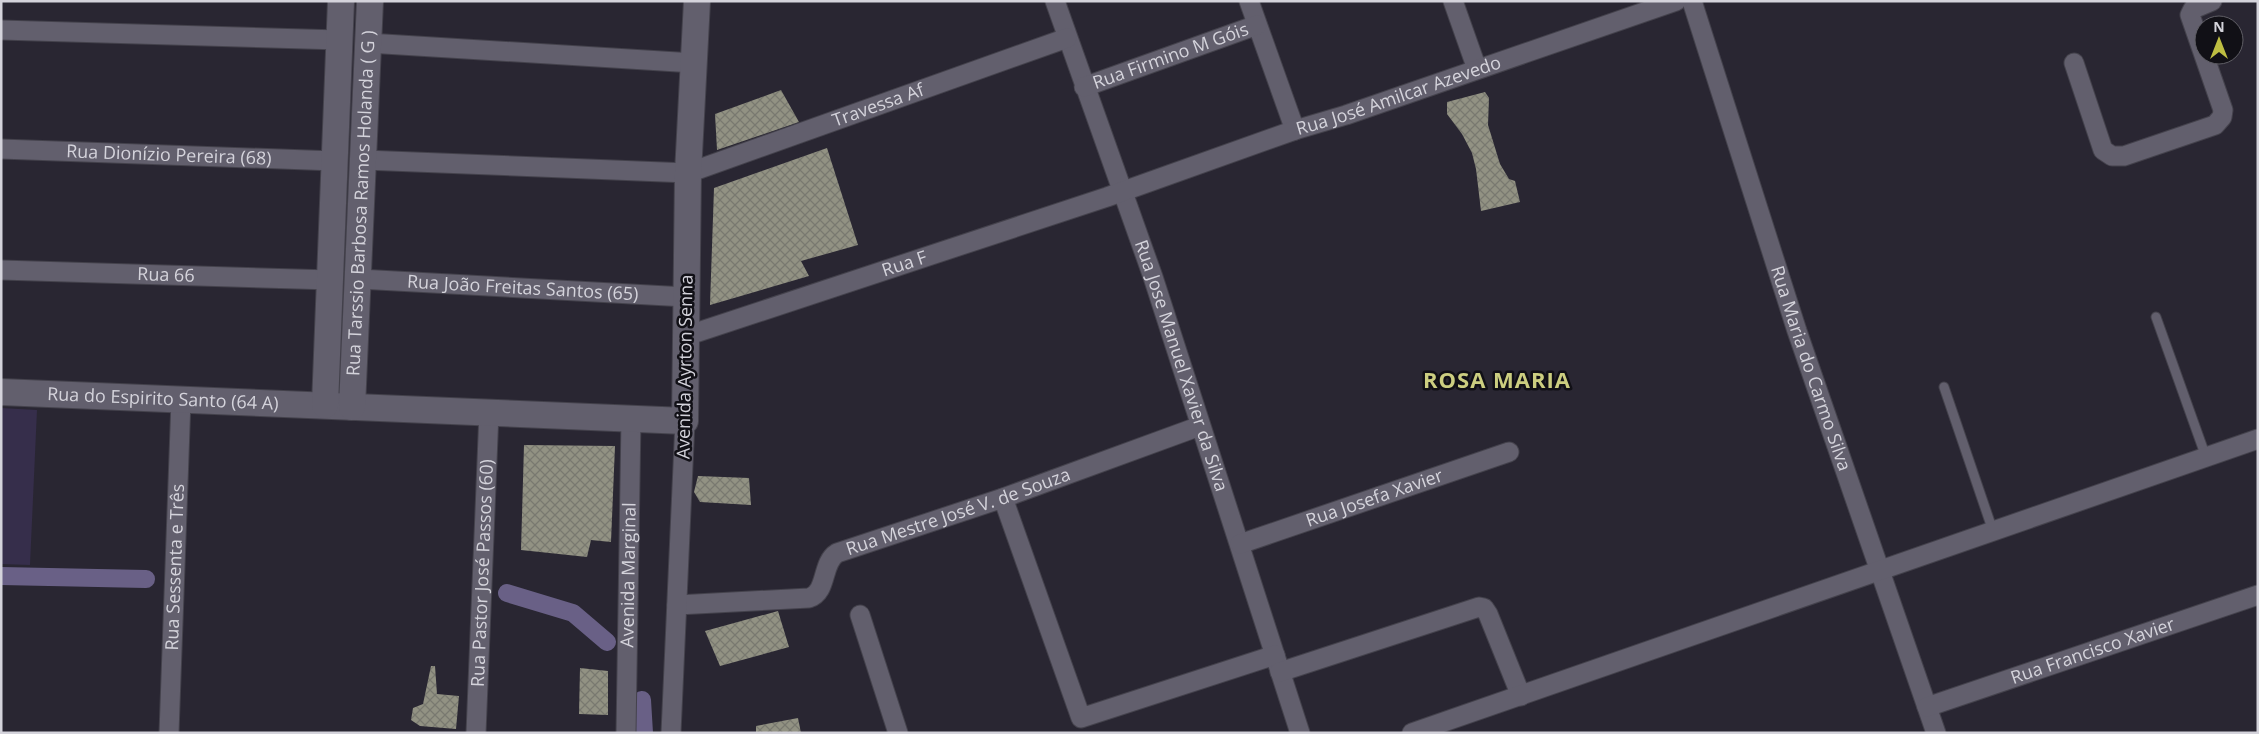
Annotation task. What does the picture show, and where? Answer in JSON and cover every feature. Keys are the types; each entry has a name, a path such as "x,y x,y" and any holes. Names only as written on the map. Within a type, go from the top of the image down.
{"street":[{"name":"Rua Tarssio Barbosa Ramos Holanda ( G )","path":"325,405 340,1"},
{"name":"Rua Tarssio Barbosa Ramos Holanda ( G )","path":"352,407 370,1"},
{"name":"Avenida Ayrton Senna","path":"671,733 685,421 688,173 697,1"},
{"name":"Rua Jose Manuel Xavier da Silva","path":"1055,1 1084,87 1123,192 1240,544 1300,733"},
{"path":"1249,1 1295,130"},
{"path":"1453,1 1477,68"},
{"name":"Rua José Amilcar Azevedo","path":"1123,192 1295,130 1346,115 1477,68 1676,1"},
{"name":"Rua Maria do Carmo Silva","path":"1692,1 1797,331 1936,733"},
{"path":"2074,62 2103,150 2108,154 2124,156 2215,125 2222,117 2222,107 2190,15 2193,9 2212,1"},
{"name":"Rua Firmino M Góis","path":"1084,87 1257,25"},
{"path":"1,30 339,40"},
{"name":"Travessa Af","path":"688,173 1067,38"},
{"path":"368,42 694,62"},
{"name":"Rua Dionízio Pereira (68)","path":"1,149 335,161"},
{"path":"364,160 688,173"},
{"name":"Rua F","path":"686,336 1123,192"},
{"name":"Rua 66","path":"1,270 331,280"},
{"name":"Rua João Freitas Santos (65)","path":"359,279 686,297"},
{"name":"Rua do Espirito Santo (64 A)","path":"1,392 685,421"},
{"name":"Rua Sessenta e Três","path":"169,733 181,400"},
{"name":"Rua Pastor José Passos (60)","path":"476,733 489,412"},
{"name":"Avenida Marginal","path":"626,733 631,419"},
{"name":"Rua Mestre José V. de Souza","path":"677,606 810,598 818,592 831,559 837,553 1003,498 1200,426"},
{"path":"1412,733 2258,439"},
{"name":"Rua Josefa Xavier","path":"1240,544 1509,452"},
{"path":"1003,498 1080,718 1479,607 1484,608 1488,614 1521,696"},
{"name":"Rua Francisco Xavier","path":"1927,707 2258,595"},
{"path":"860,615 898,733"}],"lane":[{"path":"2156,317 2206,457"},
{"path":"1944,387 1993,531"}],"shaded area":[{"path":"1,408 37,410 30,565 1,564"}],"building":[{"path":"781,90 799,122 717,150 715,114"},
{"path":"1485,92 1489,98 1488,125 1500,164 1509,179 1515,181 1520,202 1481,211 1472,153 1462,134 1447,114 1447,102"},
{"path":"827,148 858,245 801,261 809,276 710,305 714,188"},
{"path":"524,445 615,446 611,542 591,540 587,557 521,550"},
{"path":"698,476 749,478 751,505 700,502 694,492"},
{"path":"778,611 789,647 720,666 705,631"},
{"path":"431,666 435,666 437,694 459,696 456,729 420,726 411,720 413,708 423,704"},
{"path":"580,668 608,671 608,715 579,714"},
{"path":"798,718 801,733 756,733 756,726"}],"waterway":[{"path":"1,576 146,579"},
{"path":"507,593 573,613 607,642"},
{"path":"642,700 644,733"}],"district":[{"name":"ROSA MARIA","path":"1497,380"}]}
